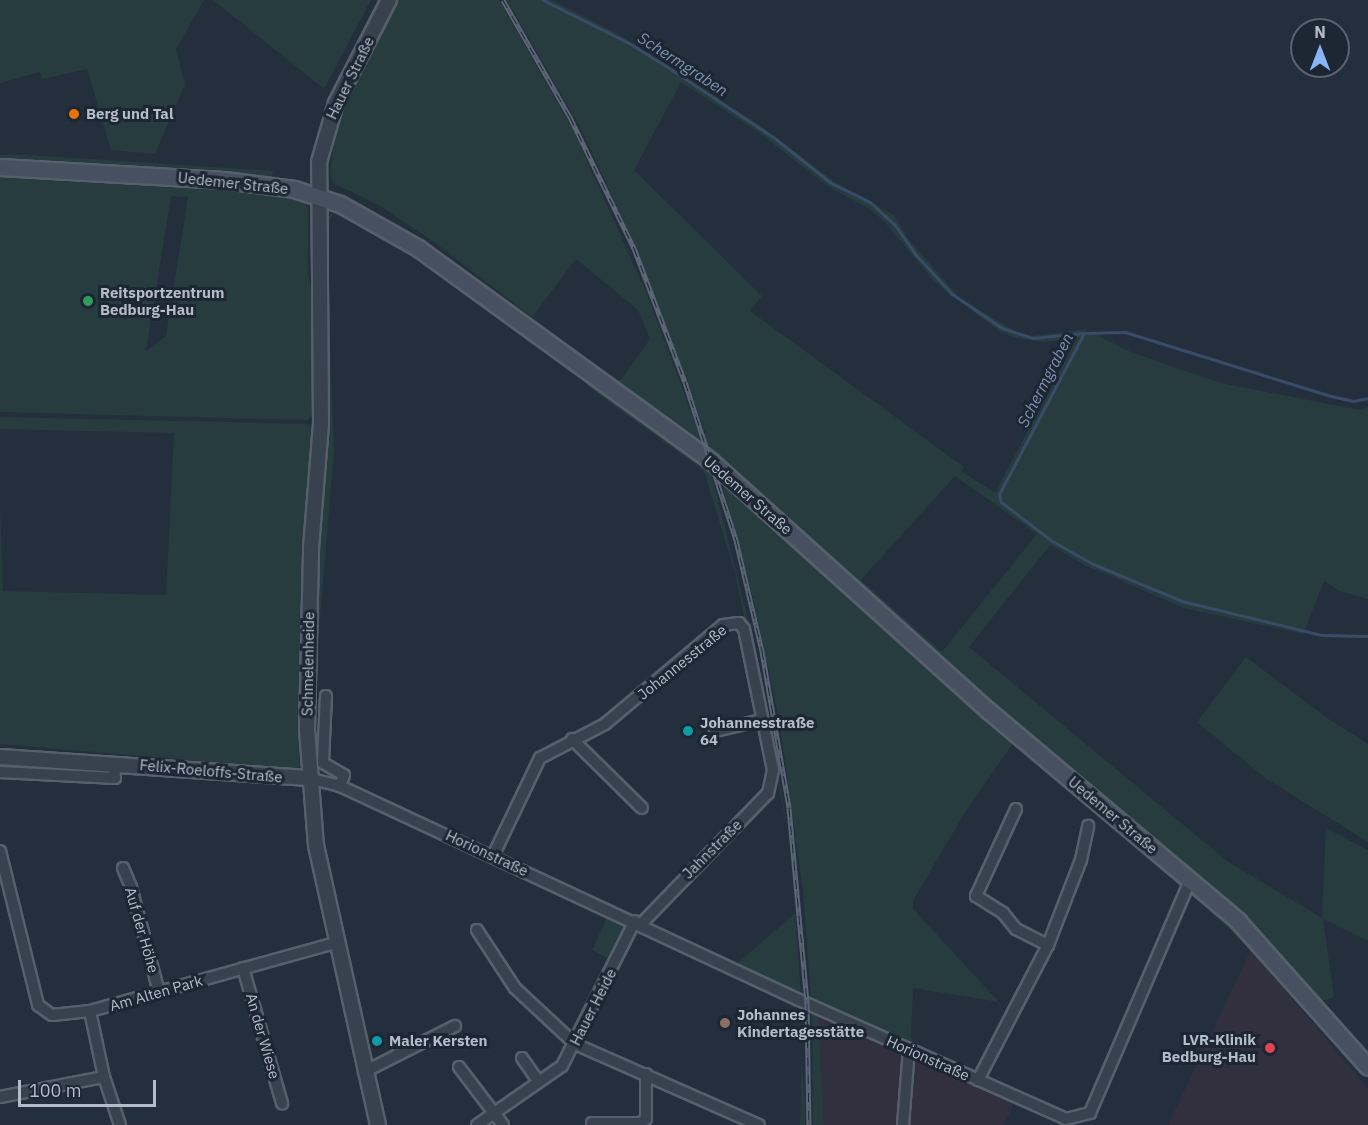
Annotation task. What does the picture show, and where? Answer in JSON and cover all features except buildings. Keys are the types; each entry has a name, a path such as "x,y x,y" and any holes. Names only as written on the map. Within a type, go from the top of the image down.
{"main road":[{"name":"Uedemer Straße","path":"0,167 224,180 316,195 340,204 418,248 711,461 989,711 1191,879 1238,921 1368,1067"}],"street":[{"name":"Hauer Straße","path":"316,195 327,123 389,0"},
{"name":"Schmelenheide","path":"316,195 321,423 311,548 308,778 316,846 335,943 378,1125"},
{"name":"Johannesstraße","path":"493,856 540,758 572,739 605,724 732,622 744,629 772,770"},
{"path":"326,696 323,763 344,775 340,786"},
{"path":"715,731 762,720"},
{"path":"572,739 642,808"},
{"name":"Felix-Roeloffs-Straße","path":"0,757 308,778"},
{"path":"0,772 115,778 114,764"},
{"name":"Jahnstraße","path":"638,923 768,793 772,770"},
{"name":"Horionstraße","path":"308,778 340,786 909,1049 1066,1119 1090,1113 1191,879"},
{"path":"1016,809 976,896 1003,913 1016,929 1048,945"},
{"path":"978,1080 1048,945 1081,860 1088,826"},
{"path":"0,851 38,1005 52,1014 90,1011"},
{"name":"Auf der Höhe","path":"123,868 131,887 159,992"},
{"name":"Hauer Heide","path":"477,1125 562,1066 576,1044 638,923"},
{"path":"477,930 515,988 576,1044 759,1125"},
{"name":"Am Alten Park","path":"120,1125 104,1077 90,1011 335,943"},
{"name":"An der Wiese","path":"243,968 282,1103"},
{"path":"364,1072 455,1026"},
{"path":"903,1125 909,1049"},
{"path":"522,1058 538,1081"},
{"path":"459,1067 503,1125"},
{"path":"592,1123 641,1123 646,1119 646,1074"},
{"path":"0,1097 104,1077"}],"shaded area":[{"name":"LVR-Klinik Bedburg-Hau","path":"1251,950 1368,1089 1368,1125 1168,1125"},
{"path":"818,1014 1014,1103 1004,1125 824,1125"}],"green space":[{"path":"0,0 204,0 176,49 185,84 155,154 111,150 87,69 42,79 40,72 0,83"},
{"path":"213,0 371,0 324,89"},
{"path":"398,0 499,0 574,132 647,294 697,428 706,434 627,228 581,129 507,0 551,0 560,4 616,33 761,126 835,182 894,215 909,240 960,298 1018,333 1033,336 1087,329 1085,335 1095,334 1133,353 1221,383 1360,410 1368,407 1368,599 1340,591 1324,581 1303,634 1184,608 1085,565 1050,545 969,647 1227,861 1322,918 1326,828 1368,850 1368,941 1323,919 1334,997 1319,1002 1241,915 608,382 621,380 650,339 638,310 576,259 532,317 434,242 380,206 333,183 330,173 337,123","holes":["681,82 758,132 829,187 868,208 883,220 936,283 999,331 1015,338 1044,342 1077,338 995,493 961,471 964,467 750,311 762,296 634,170","955,476 1037,534 942,652 861,580"]},
{"path":"0,155 273,171 272,177 133,171 0,162"},
{"path":"0,171 269,189 301,197 308,210 308,274 315,307 316,412 307,420 0,412","holes":["171,196 188,197 166,336 146,351"]},
{"path":"335,212 325,225 334,451 317,653 315,765 312,762 323,220"},
{"path":"597,383 709,466 1206,902 1309,1005 1302,1008 1251,950 1199,901 1013,743 964,814 913,901 913,909 999,1002 913,988 911,1038 916,1046 811,1000 803,891 779,718 754,602 722,483 712,476 762,676 788,832 735,573 704,471 586,385"},
{"path":"0,417 307,424 315,432 299,767 283,772 283,768 0,744 0,507 3,591 166,595 174,433 0,429"},
{"path":"1246,657 1330,720 1368,744 1368,842 1265,778 1197,722"},
{"path":"795,913 801,997 737,964"},
{"path":"608,916 624,926 610,959 592,950"},
{"path":"812,1011 818,1014 824,1125 813,1125"},
{"path":"802,1060 805,1102 805,1125 800,1125"}],"waterway":[{"name":"Schermgraben","path":"543,0 629,43 773,137 831,183 870,202 895,225 917,256 952,294 1002,328 1032,338 1084,333 999,494 1001,502 1052,541 1093,564 1182,601 1321,635 1368,636"},
{"path":"1084,333 1125,332 1327,395 1353,401 1368,398"}],"railway":[{"path":"503,0 570,117 634,248 685,382 736,540 762,651 789,808 807,1003 809,1125"}],"place":[{"name":"Berg und Tal","path":"74,114"},
{"name":"Reitsportzentrum Bedburg-Hau","path":"88,301"},
{"name":"Johannesstraße 64","path":"688,731"},
{"name":"Johannes Kindertagesstätte","path":"725,1023"},
{"name":"Maler Kersten","path":"377,1041"},
{"name":"LVR-Klinik Bedburg-Hau","path":"1270,1048"}]}
